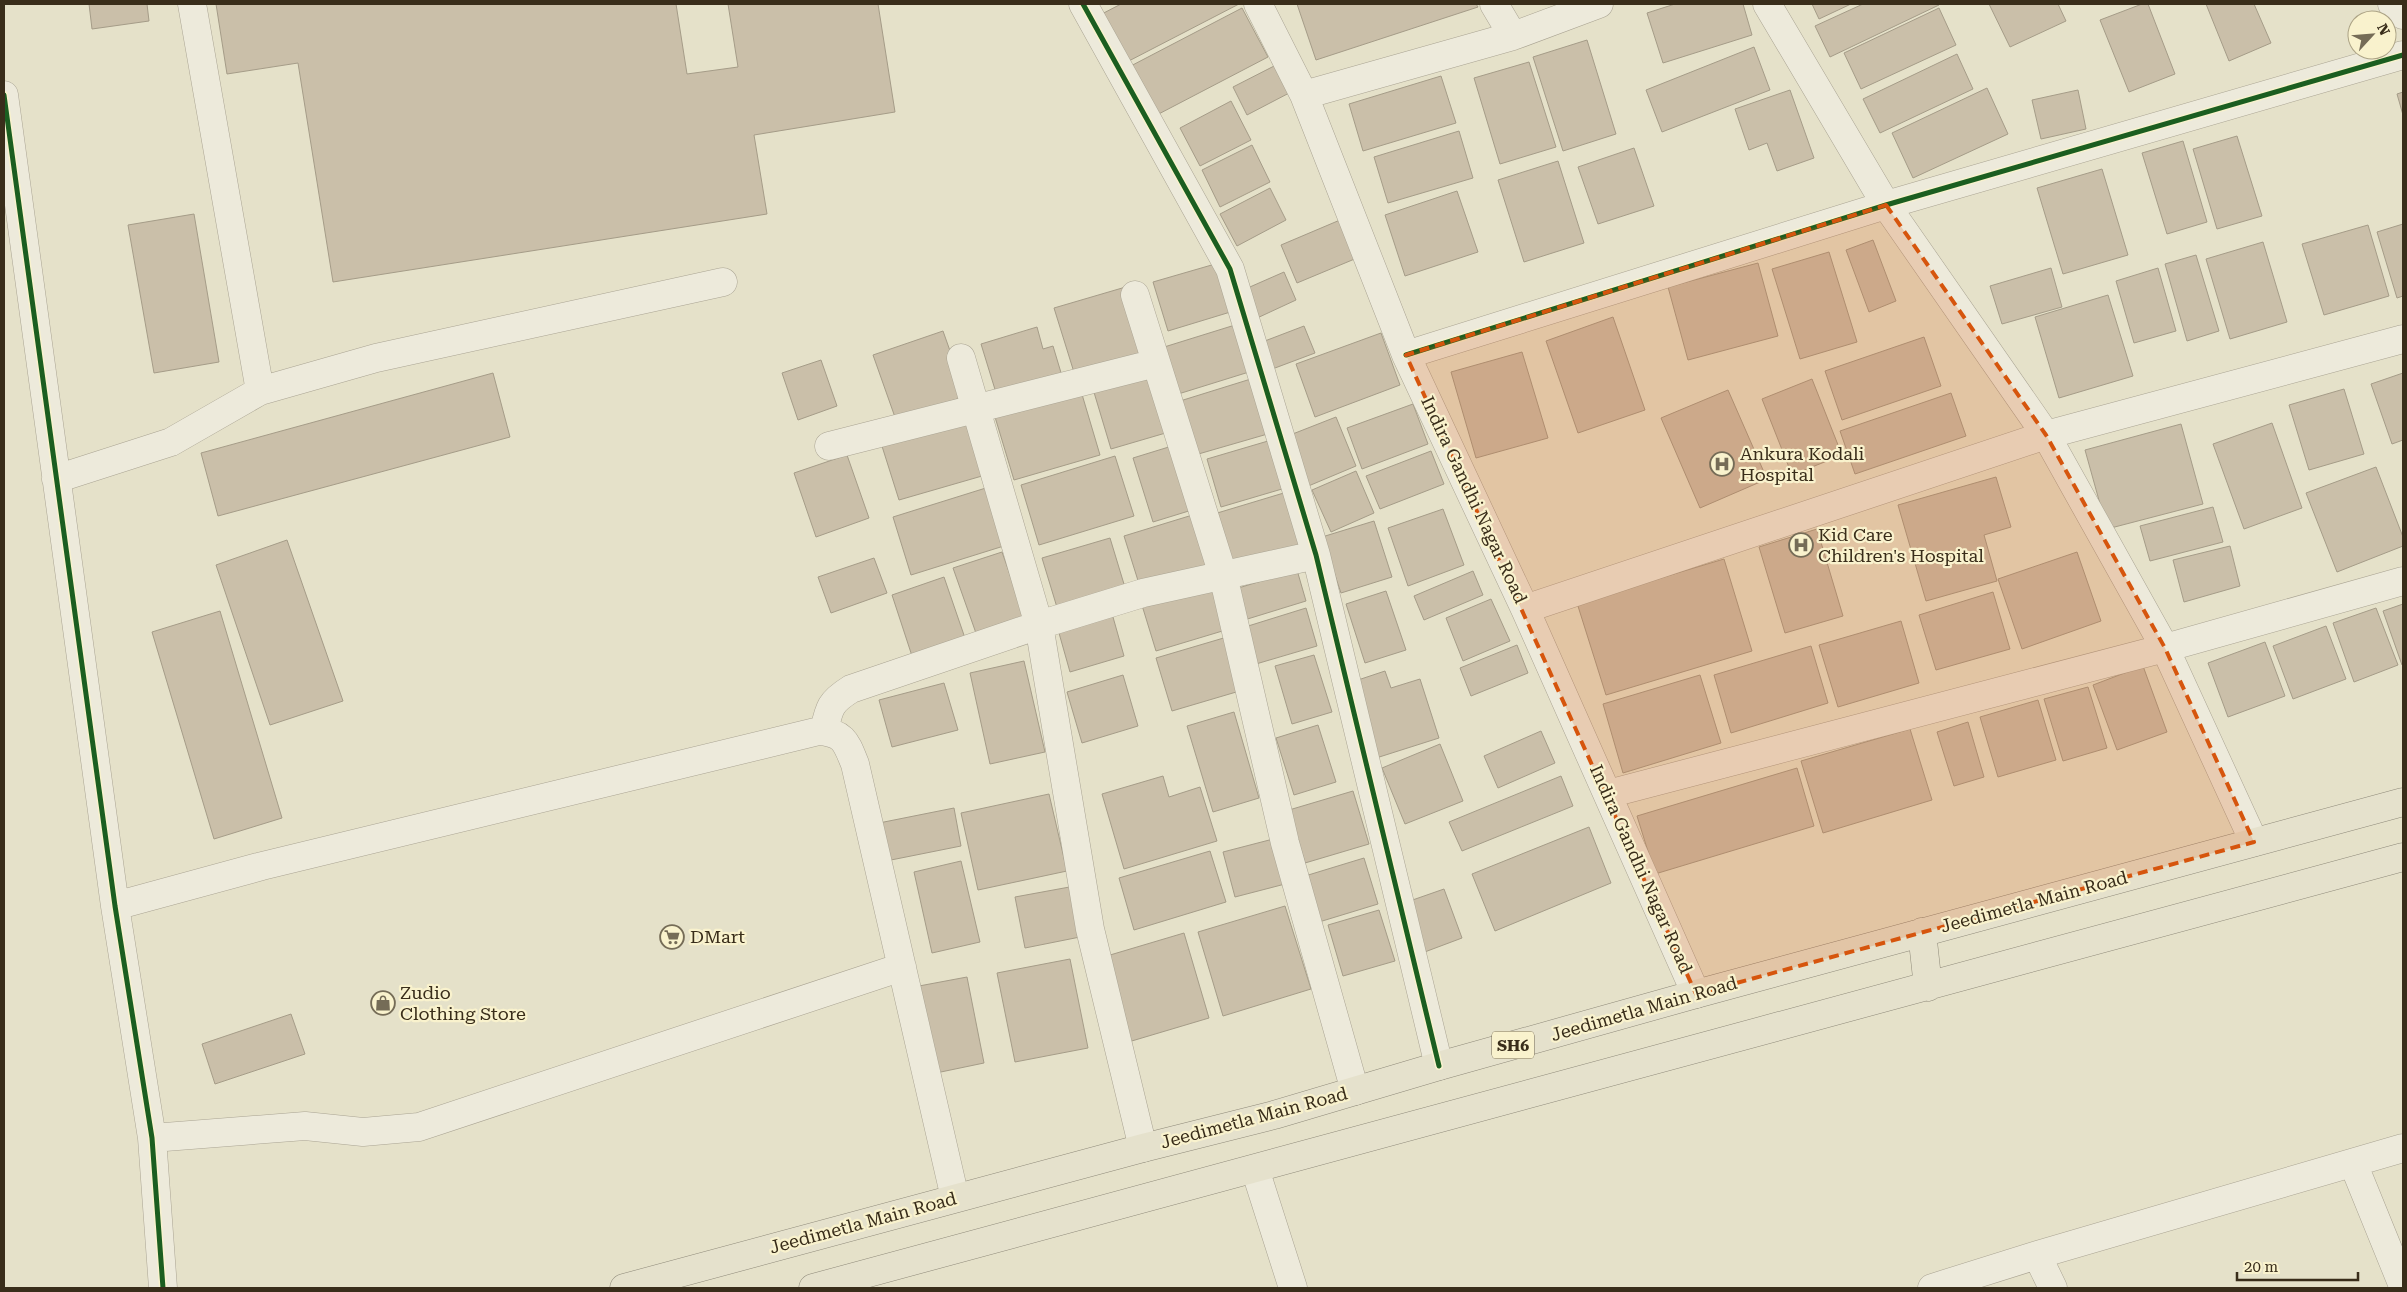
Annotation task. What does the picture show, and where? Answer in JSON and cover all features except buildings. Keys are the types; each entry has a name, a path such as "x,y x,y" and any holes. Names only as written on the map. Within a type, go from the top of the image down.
{"main road":[{"name":"Jeedimetla Main Road","path":"624,1288 955,1198 1274,1115 1439,1066 1696,994 2403,802"},
{"path":"813,1288 2403,857"},
{"path":"1922,932 1928,987"}],"street":[{"path":"192,4 260,390"},
{"path":"1083,4 1230,269 1316,555 1439,1066"},
{"name":"Indira Gandhi Nagar Road","path":"1258,4 1304,95 1406,355 1525,609 1696,994"},
{"path":"1494,4 1513,36"},
{"path":"1304,95 1513,36 1599,4"},
{"path":"1767,4 1886,205 2046,435 2165,648 2254,842"},
{"path":"2392,4 2403,15"},
{"path":"1406,355 1886,205 2403,55"},
{"path":"4,95 115,906 152,1138 163,1288"},
{"path":"56,478 171,442 260,390 376,358 723,282"},
{"path":"1136,295 1223,575 1285,843 1355,1091"},
{"path":"1525,609 2046,435 2403,339"},
{"path":"960,358 1039,625 1090,929 1143,1148"},
{"path":"829,446 1156,363"},
{"path":"824,731 828,710 835,699 851,689 1039,625 1143,593 1316,555"},
{"path":"1608,794 2165,648 2403,581"},
{"path":"115,906 262,866 819,730 836,733 846,743 855,764 955,1198"},
{"path":"152,1138 305,1126 363,1132 419,1127 902,967"},
{"path":"1932,1288 2403,1148"},
{"path":"2352,1163 2403,1286"},
{"path":"1255,1169 1293,1288"},
{"path":"2038,1255 2052,1288"}],"highlighted area":[{"path":"1886,205 2046,435 2165,648 2254,842 1696,994 1406,355"}],"cycle path":[{"path":"1083,4 1230,269 1316,555 1439,1066"},
{"path":"1406,355 1886,205 2403,55"},
{"path":"4,95 115,906 152,1138 163,1288"}],"place":[{"name":"Ankura Kodali Hospital","path":"1722,464"},
{"name":"Kid Care Children's Hospital","path":"1801,545"},
{"name":"DMart","path":"672,937"},
{"name":"Zudio Clothing Store","path":"383,1003"}]}
